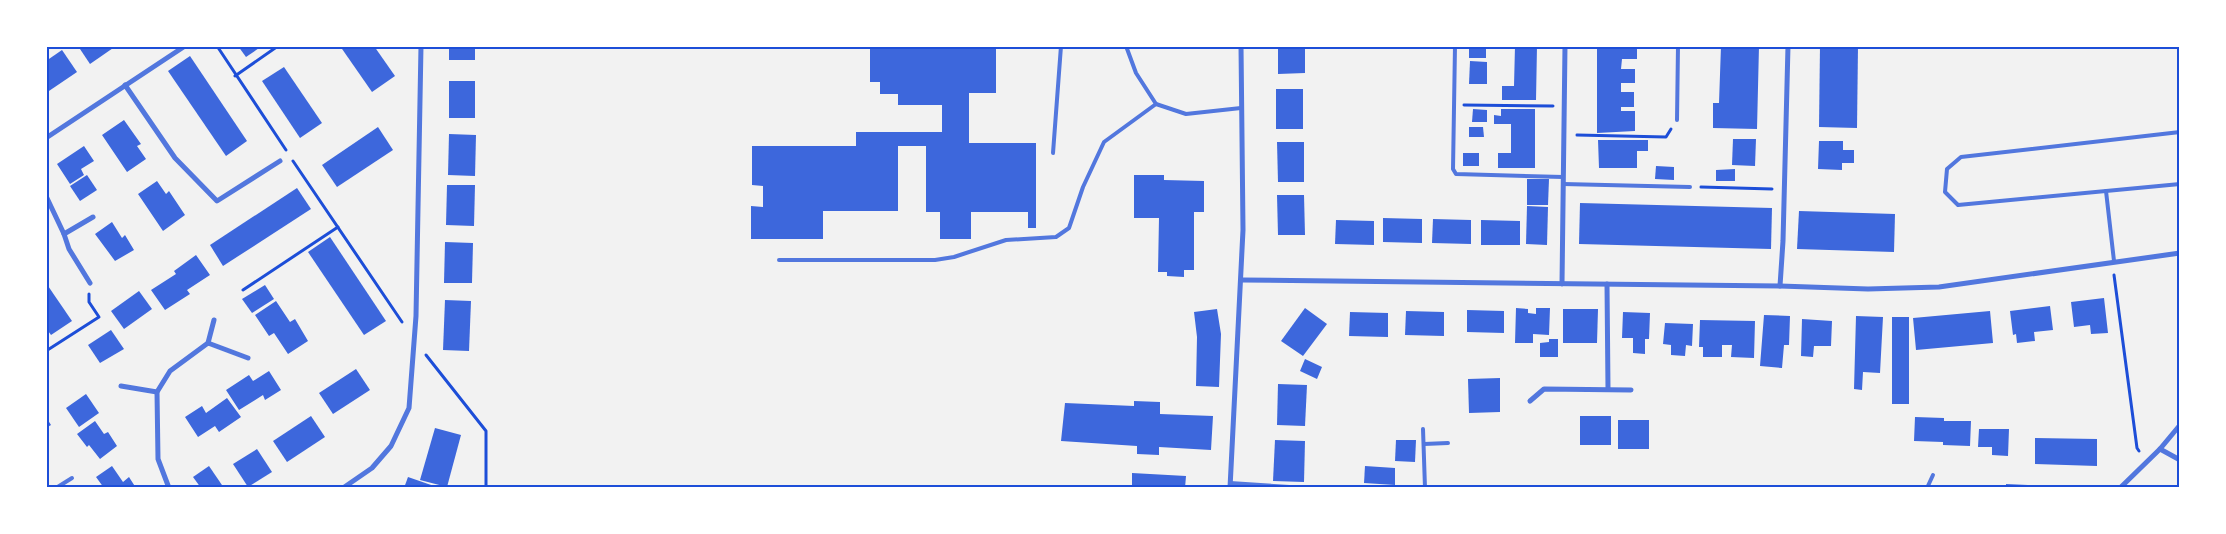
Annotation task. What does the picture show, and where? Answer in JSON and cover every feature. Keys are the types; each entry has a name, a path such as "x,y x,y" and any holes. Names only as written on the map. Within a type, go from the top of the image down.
{"street":[{"path":"46,138 185,46"},
{"path":"343,488 372,468 390,446 408,408 414,339 420,46"},
{"path":"1230,485 1242,280 1241,46"},
{"path":"1562,284 1565,46"},
{"path":"1780,286 1785,190 1788,46"},
{"path":"126,85 175,158 217,201 280,161"},
{"path":"46,196 69,249 90,283"},
{"path":"64,234 93,217"},
{"path":"1242,280 1780,286 1868,289 1939,287 2180,253"},
{"path":"1607,284 1608,389"},
{"path":"169,488 158,459 157,392 170,371 208,343 214,320"},
{"path":"208,343 248,358"},
{"path":"121,386 157,392"},
{"path":"1530,401 1544,389 1630,390"},
{"path":"2120,488 2160,449 2180,425"},
{"path":"2160,449 2180,460"}],"lane":[{"path":"1053,153 1061,46"},
{"path":"1126,46 1136,73 1156,104 1186,114 1241,108"},
{"path":"1455,46 1453,169 1456,174 1563,177"},
{"path":"1677,120 1678,46"},
{"path":"779,260 935,260 954,257 1006,240 1056,237 1069,228 1083,187 1104,142 1156,104"},
{"path":"2180,132 1961,157 1947,169 1945,192 1958,206 2180,184"},
{"path":"1563,184 1690,187"},
{"path":"2106,191 2114,261"},
{"path":"1423,429 1425,488"},
{"path":"1424,444 1448,443"},
{"path":"1927,488 1932,475"},
{"path":"56,488 72,478"},
{"path":"1230,485 1305,488"}],"path":[{"path":"217,46 235,76 414,339 486,431 486,488"},
{"path":"235,76 278,46"},
{"path":"1454,105 1564,106"},
{"path":"1563,135 1666,137 1677,120"},
{"path":"1690,187 1785,190"},
{"path":"243,290 338,227"},
{"path":"2114,261 2114,277 2136,448 2146,462"},
{"path":"46,351 99,317 89,302 90,283"},
{"path":"2043,488 2102,488"}],"building":[{"path":"78,46 116,46 90,64"},
{"path":"238,46 262,46 246,57"},
{"path":"340,46 374,46 395,76 372,92"},
{"path":"449,46 475,46 475,60 449,60"},
{"path":"870,46 996,46 996,93 969,93 969,143 1036,143 1036,228 1028,228 1028,212 971,212 971,239 940,239 940,212 926,212 926,146 898,146 898,211 823,211 823,239 751,239 751,206 763,207 763,186 752,185 752,146 856,146 856,132 942,132 942,105 898,105 898,94 880,94 880,82 870,82"},
{"path":"1278,46 1305,46 1305,73 1278,74"},
{"path":"1515,46 1537,46 1536,100 1502,100 1502,86 1514,86"},
{"path":"1597,46 1637,46 1637,59 1622,59 1621,69 1635,69 1635,83 1621,83 1621,92 1634,92 1634,107 1621,107 1621,111 1635,111 1635,131 1597,133"},
{"path":"1721,46 1759,46 1757,129 1713,128 1713,103 1719,103"},
{"path":"1820,46 1858,46 1857,128 1819,127"},
{"path":"1469,47 1486,48 1486,58 1469,58"},
{"path":"62,50 77,72 46,93 46,61"},
{"path":"190,56 247,141 226,156 168,71"},
{"path":"1470,61 1487,62 1487,84 1469,84"},
{"path":"284,67 322,123 300,138 262,81"},
{"path":"449,81 475,81 475,118 449,118"},
{"path":"1276,89 1303,89 1303,129 1276,129"},
{"path":"1473,109 1487,110 1487,122 1472,122"},
{"path":"1501,109 1535,109 1535,168 1498,168 1498,153 1511,153 1511,124 1494,124 1494,115 1501,116"},
{"path":"124,120 141,144 137,146 146,159 127,172 102,135"},
{"path":"378,127 393,150 337,187 322,165"},
{"path":"1469,127 1483,127 1484,137 1469,137"},
{"path":"449,134 476,135 475,176 448,175"},
{"path":"1733,139 1756,139 1755,166 1732,165"},
{"path":"1598,140 1648,140 1648,151 1637,151 1637,168 1599,168"},
{"path":"1819,141 1843,141 1843,150 1854,150 1854,163 1842,163 1842,170 1818,169"},
{"path":"1277,142 1304,142 1304,182 1278,182"},
{"path":"84,146 94,161 81,169 84,175 70,184 57,164"},
{"path":"1463,153 1479,153 1479,166 1463,166"},
{"path":"1656,166 1674,167 1674,180 1655,179"},
{"path":"1735,169 1735,181 1716,181 1716,170"},
{"path":"87,175 97,190 80,201 70,186"},
{"path":"1134,175 1164,175 1164,180 1204,181 1204,212 1194,212 1194,270 1184,270 1184,277 1167,276 1167,272 1158,272 1159,218 1134,218"},
{"path":"1527,179 1549,179 1548,205 1527,205"},
{"path":"157,181 166,194 169,191 185,215 163,231 138,194"},
{"path":"447,185 475,185 474,226 446,225"},
{"path":"297,188 311,209 223,266 210,245"},
{"path":"1277,195 1304,195 1305,235 1278,235"},
{"path":"1580,203 1772,208 1771,249 1579,244"},
{"path":"1527,206 1548,207 1547,245 1526,244"},
{"path":"1799,211 1895,214 1894,252 1797,249"},
{"path":"1383,218 1422,219 1422,243 1383,242"},
{"path":"1433,219 1471,220 1471,244 1432,243"},
{"path":"1336,220 1374,221 1374,245 1335,244"},
{"path":"1481,220 1520,221 1520,245 1481,245"},
{"path":"112,222 122,238 125,235 134,250 115,261 95,234"},
{"path":"330,237 386,321 364,335 308,252"},
{"path":"445,242 473,243 472,283 444,283"},
{"path":"196,255 210,275 187,290 190,294 165,310 151,290 176,274 174,271"},
{"path":"46,283 72,321 51,335 46,328"},
{"path":"265,285 274,299 252,313 242,299"},
{"path":"139,291 152,309 124,329 111,311"},
{"path":"2104,298 2108,333 2091,334 2090,325 2074,327 2071,302"},
{"path":"445,300 471,301 469,351 443,350"},
{"path":"276,301 290,322 295,319 308,341 288,354 274,333 269,336 255,315"},
{"path":"2050,306 2053,330 2034,332 2035,341 2017,343 2016,334 2013,335 2010,311"},
{"path":"1305,308 1327,324 1303,356 1281,341"},
{"path":"1516,308 1528,309 1528,313 1536,314 1536,308 1550,308 1549,335 1533,334 1533,343 1515,343"},
{"path":"1217,309 1221,334 1219,387 1196,386 1197,337 1194,312"},
{"path":"1563,309 1598,309 1597,343 1563,343"},
{"path":"1467,310 1504,311 1504,333 1467,332"},
{"path":"1406,311 1444,312 1444,336 1405,335"},
{"path":"1990,311 1993,343 1916,350 1913,318"},
{"path":"1350,312 1388,313 1388,337 1349,336"},
{"path":"1623,312 1650,313 1649,339 1645,339 1645,354 1633,353 1633,338 1622,338"},
{"path":"1764,315 1790,316 1789,345 1784,345 1782,368 1760,366"},
{"path":"1856,316 1883,317 1880,373 1863,372 1862,390 1854,389"},
{"path":"1892,317 1909,317 1909,404 1892,404"},
{"path":"1802,319 1832,321 1831,346 1814,346 1813,357 1801,356"},
{"path":"1700,320 1755,321 1754,358 1731,357 1732,345 1722,345 1722,357 1703,357 1703,347 1699,347"},
{"path":"1665,323 1693,324 1692,346 1686,345 1685,356 1671,355 1671,345 1663,344"},
{"path":"111,330 124,349 100,363 88,345"},
{"path":"1549,339 1558,339 1558,357 1540,357 1540,343 1549,342"},
{"path":"1305,359 1322,367 1317,379 1300,371"},
{"path":"356,369 370,390 333,414 319,393"},
{"path":"269,371 281,390 265,400 263,395 239,410 226,390 249,375 253,381"},
{"path":"1500,378 1500,412 1469,413 1468,379"},
{"path":"1278,384 1307,385 1305,426 1277,425"},
{"path":"86,394 99,413 79,427 66,408"},
{"path":"227,398 241,417 219,432 215,426 198,437 185,417 202,406 206,413"},
{"path":"1134,401 1160,402 1160,414 1213,416 1211,450 1159,447 1159,455 1137,454 1137,446 1061,441 1065,403 1134,406"},
{"path":"311,416 325,437 287,462 273,441"},
{"path":"1580,416 1611,416 1611,445 1580,445"},
{"path":"46,417 51,425 46,428"},
{"path":"1915,417 1944,418 1944,421 1971,421 1970,446 1943,445 1943,442 1914,441"},
{"path":"1618,420 1649,420 1649,449 1618,449"},
{"path":"95,421 104,434 108,432 117,446 100,459 77,434"},
{"path":"435,428 461,435 447,487 420,480"},
{"path":"1979,429 2009,429 2008,456 1992,455 1992,447 1978,447"},
{"path":"2035,438 2097,439 2097,466 2035,464"},
{"path":"1275,440 1305,441 1304,482 1273,481"},
{"path":"1396,440 1416,440 1415,462 1395,461"},
{"path":"257,449 272,472 248,487 233,464"},
{"path":"112,466 123,482 129,477 136,488 104,488 96,477"},
{"path":"209,466 224,488 201,488 193,477"},
{"path":"1365,466 1395,468 1395,485 1364,483"},
{"path":"1132,473 1186,476 1185,488 1132,488"},
{"path":"408,477 434,486 433,488 404,488"},
{"path":"2006,484 2028,485 2028,488 2006,488"}]}
